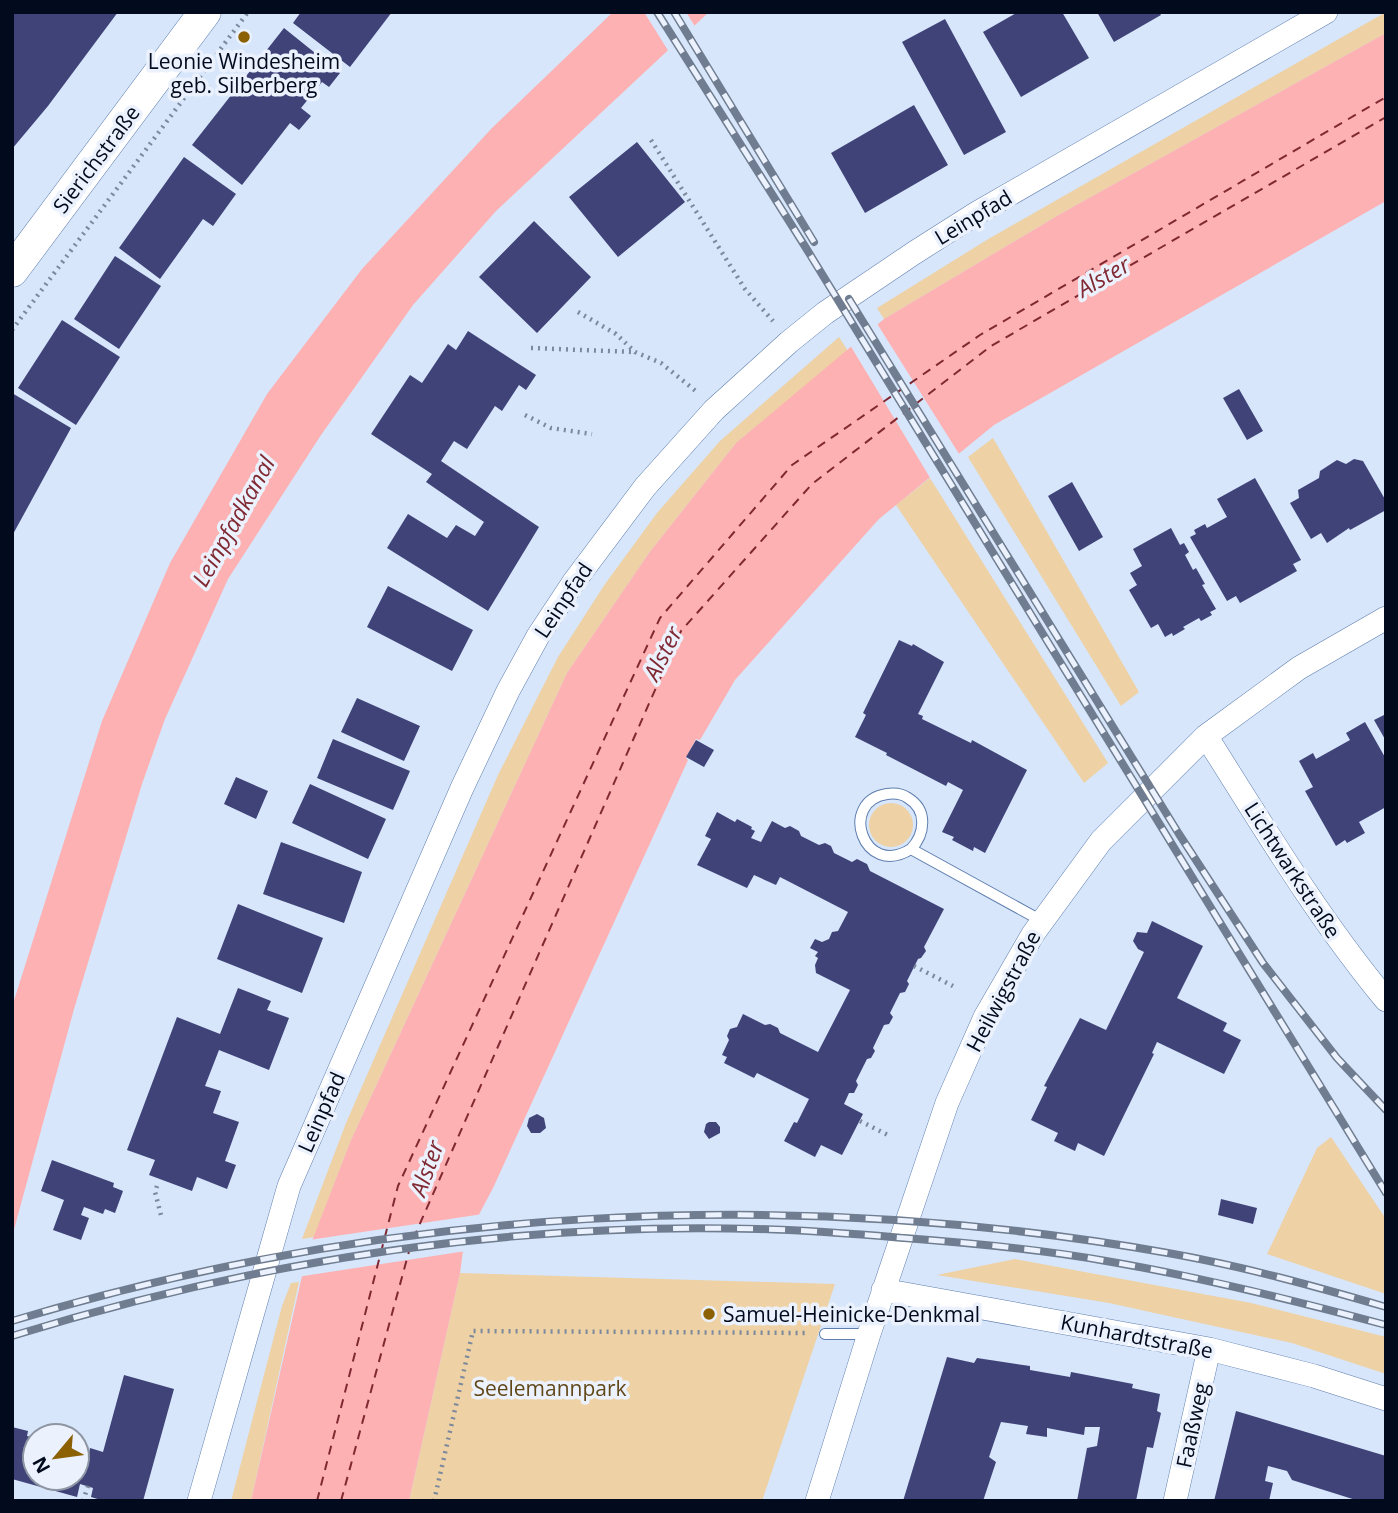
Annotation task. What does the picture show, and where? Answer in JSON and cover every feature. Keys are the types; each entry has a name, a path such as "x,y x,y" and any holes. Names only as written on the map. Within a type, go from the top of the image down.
{"main road":[{"name":"Sierichstraße","path":"12,271 205,12"}],"street":[{"name":"Leinpfad","path":"199,1501 289,1186 479,752 538,636 573,583 645,487 714,410 825,313 977,213 1326,12"},
{"name":"Heilwigstraße","path":"817,1501 883,1290 947,1103 985,1017 1042,921 1101,841 1206,736 1299,668 1386,618"},
{"name":"Lichtwarkstraße","path":"1206,736 1319,913 1386,1000"},
{"name":"Kunhardtstraße","path":"883,1290 1209,1349 1314,1376 1386,1399"},
{"name":"Faaßweg","path":"1175,1501 1209,1349"}],"lane":[{"path":"897,793 911,799 918,807 923,826 920,837 911,849 888,856 869,847 860,830 860,819 863,810 874,798 881,794 897,793"},
{"path":"911,849 1042,921"},
{"path":"825,1334 869,1334"}],"path":[{"path":"12,330 248,12"},
{"path":"651,140 745,289 773,321"},
{"path":"578,312 616,334 635,352 661,363 679,376 714,410"},
{"path":"531,348 635,352"},
{"path":"525,415 551,428 592,434"},
{"path":"914,966 953,986"},
{"path":"860,1121 890,1136"},
{"path":"157,1186 155,1192 162,1219"},
{"path":"434,1501 473,1331 825,1334"}],"green space":[{"path":"1386,12 1386,33 1062,213 884,319 877,308 990,238"},
{"path":"839,337 848,351 736,443 649,553 567,673 351,1140 314,1237 302,1239 346,1123 498,775 558,657 605,584 657,513 720,441"},
{"path":"993,438 1139,692 1121,706 968,457"},
{"path":"930,478 1108,763 1084,783 896,505"},
{"path":"891,803 906,810 913,825 906,840 891,847 876,840 869,825 876,810"},
{"path":"1331,1137 1386,1219 1386,1294 1267,1254 1317,1148"},
{"path":"1015,1259 1251,1303 1386,1337 1386,1374 1292,1343 1109,1303 937,1275"},
{"name":"Seelemannpark","path":"460,1273 835,1284 762,1501 409,1501"},
{"path":"299,1282 251,1501 231,1501 282,1306 291,1283"}],"water":[{"name":"Leinpfadkanal","path":"613,12 709,12 496,211 413,305 321,435 228,579 165,719 142,784 74,1009 12,1237 12,1007 102,721 170,563 267,394 362,269 492,128"},
{"name":"Alster","path":"1386,33 1386,201 994,425 879,519 735,680 700,740 696,739 686,758 688,760 493,1188 464,1243 460,1273 409,1501 251,1501 307,1254 351,1140 567,673 649,553 736,443 884,319 1062,213"}],"pier":[{"path":"644,12 686,12 696,28 669,52"},
{"path":"876,322 961,457 932,481 850,345"},
{"path":"483,1214 466,1251 297,1277 309,1240"}],"building":[{"path":"12,12 118,12 48,106 12,149"},
{"path":"301,12 392,12 350,67 293,23"},
{"path":"1018,12 1062,12 1089,58 1021,97 983,32"},
{"path":"1097,12 1159,12 1161,15 1114,42"},
{"path":"945,19 1006,132 964,155 902,42"},
{"path":"284,28 340,73 329,87 322,82 301,108 311,116 299,130 290,123 242,185 192,145"},
{"path":"914,105 948,165 865,213 831,153"},
{"path":"637,142 685,202 618,257 569,197"},
{"path":"184,157 236,194 213,226 203,219 160,279 119,248"},
{"path":"534,221 591,277 537,333 479,277"},
{"path":"115,256 161,286 119,349 74,319"},
{"path":"62,320 120,357 76,425 18,388"},
{"path":"468,331 536,375 526,390 519,385 502,411 495,406 467,449 454,441 441,461 539,527 488,611 387,548 408,514 447,538 456,525 475,536 484,522 426,482 432,474 371,434 410,375 422,383 448,344 456,350"},
{"path":"1239,389 1263,431 1247,440 1223,398"},
{"path":"12,393 71,428 12,536"},
{"path":"1354,459 1363,461 1386,501 1386,510 1350,530 1349,528 1327,543 1321,533 1311,539 1290,503 1299,498 1298,490 1319,478 1320,471 1337,460 1346,464"},
{"path":"1255,478 1301,560 1293,564 1297,571 1240,603 1236,596 1227,601 1190,537 1196,534 1194,530 1205,524 1207,528 1227,517 1217,499"},
{"path":"1072,482 1103,537 1079,551 1048,496"},
{"path":"1171,528 1180,545 1184,543 1189,552 1185,555 1193,570 1196,568 1216,609 1210,612 1212,615 1201,621 1199,618 1173,636 1172,633 1165,637 1158,624 1151,628 1129,590 1137,585 1130,573 1142,566 1133,549"},
{"path":"388,586 473,630 452,671 367,627"},
{"path":"899,640 912,646 913,644 944,662 918,714 923,716 922,719 971,743 972,740 1027,770 985,853 974,847 973,851 942,832 963,790 948,782 946,786 855,737 866,715 863,713"},
{"path":"357,698 420,726 404,761 341,732"},
{"path":"1386,714 1386,741 1374,720"},
{"path":"1365,722 1386,759 1386,807 1359,822 1365,833 1336,846 1305,791 1313,787 1299,761 1313,753 1316,759 1350,740 1346,733"},
{"path":"333,739 410,771 393,810 317,778"},
{"path":"696,740 714,750 704,767 686,757"},
{"path":"236,777 268,791 256,819 224,804"},
{"path":"310,784 386,819 368,859 292,823"},
{"path":"717,812 735,822 737,819 752,827 755,831 751,838 761,842 772,821 785,828 790,826 799,831 801,836 819,845 825,843 831,846 834,853 852,862 857,859 867,864 870,871 944,909 924,947 926,951 918,959 907,981 909,984 905,992 900,993 890,1013 893,1017 889,1024 884,1025 873,1048 875,1051 871,1058 867,1059 856,1081 858,1085 854,1093 849,1093 844,1104 863,1114 842,1155 821,1145 815,1157 784,1141 809,1099 757,1073 754,1078 724,1063 727,1057 722,1055 729,1040 727,1036 730,1029 737,1027 743,1014 778,1028 780,1033 818,1052 850,990 816,973 818,958 815,956 818,952 810,948 815,939 822,942 829,939 832,932 838,931 848,912 780,877 776,885 754,875 747,888 697,865 711,839 705,836"},
{"path":"281,842 362,872 344,923 263,894"},
{"path":"238,904 323,938 302,993 217,959"},
{"path":"1152,921 1203,946 1177,998 1227,1023 1223,1031 1241,1040 1224,1074 1157,1042 1152,1053 1154,1054 1104,1156 1078,1143 1075,1151 1054,1141 1058,1133 1031,1120 1047,1087 1044,1086 1080,1018 1106,1030 1144,952 1138,949 1133,941 1137,932 1147,933"},
{"path":"238,988 271,1001 267,1010 289,1018 269,1070 219,1050 205,1086 221,1091 213,1113 239,1122 225,1161 236,1165 227,1189 197,1177 192,1191 149,1175 155,1160 127,1150 177,1017 220,1034"},
{"path":"537,1114 544,1118 546,1128 540,1133 531,1133 527,1126 529,1118"},
{"path":"709,1122 716,1122 720,1133 709,1139 704,1132"},
{"path":"52,1160 114,1183 113,1187 123,1191 115,1213 105,1209 103,1214 84,1207 81,1215 89,1218 81,1240 53,1230 64,1200 41,1191"},
{"path":"1221,1199 1257,1208 1253,1224 1218,1215"},
{"path":"947,1357 974,1363 977,1358 1030,1366 1030,1370 1070,1377 1071,1372 1133,1384 1132,1388 1160,1394 1157,1411 1161,1413 1153,1448 1147,1447 1136,1501 1077,1501 1087,1448 1097,1446 1100,1427 1085,1427 1084,1435 1047,1428 1047,1437 1026,1434 1028,1426 1001,1422 989,1457 996,1462 983,1501 903,1501"},
{"path":"124,1375 174,1389 143,1501 104,1501 91,1497 91,1448 103,1452"},
{"path":"1236,1411 1386,1456 1386,1501 1359,1501 1292,1480 1287,1471 1268,1466 1265,1481 1273,1483 1269,1501 1214,1501"},
{"path":"12,1427 21,1429 21,1481 12,1479"},
{"path":"59,1492 78,1492 77,1497"}],"ferry route":[{"path":"317,1501 398,1186 660,618 792,465 980,335 1386,97"},
{"path":"341,1501 411,1244 681,631 812,484 991,346 1386,117"}],"railway":[{"path":"657,12 806,248 1386,1193"},
{"path":"674,12 814,242"},
{"path":"849,299 1179,834 1263,963 1337,1058 1386,1110"},
{"path":"12,1321 153,1283 296,1253 441,1232 586,1219 732,1215 878,1219 1023,1232 1196,1258 1386,1307"},
{"path":"12,1336 195,1287 381,1252 569,1232 663,1229 813,1231 1056,1253 1212,1282 1386,1325"}],"place":[{"name":"Leonie Windesheim geb. Silberberg","path":"244,37"},
{"name":"Samuel-Heinicke-Denkmal","path":"709,1314"}]}
